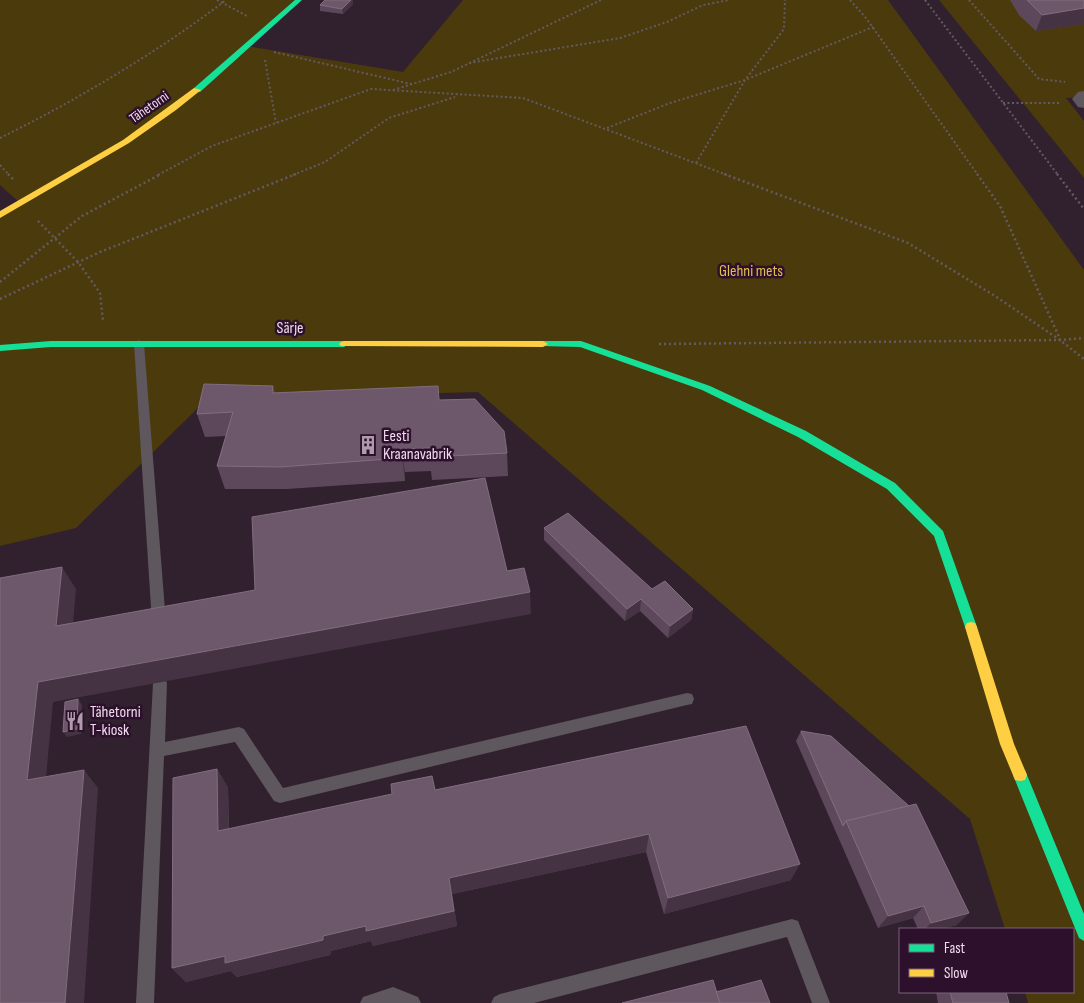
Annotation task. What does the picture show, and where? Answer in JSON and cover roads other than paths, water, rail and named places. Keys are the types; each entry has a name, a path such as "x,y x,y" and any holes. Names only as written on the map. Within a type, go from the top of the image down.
{"street":[{"name":"Tähetorni","path":"0,215 101,157 159,120 216,75 299,0"},
{"name":"Särje","path":"0,348 51,344 581,344 706,388 802,434 891,486 939,534 963,602 1006,744 1084,933"}],"lane":[{"path":"139,344 160,630"},
{"path":"145,1003 160,683"},
{"path":"157,750 239,734 280,796 687,698"},
{"path":"500,1003 792,927 821,1003"},
{"path":"368,1003 392,996 412,1003"}],"place":[{"name":"Eesti Kraanavabrik","path":"368,445"},
{"name":"Tähetorni T-kiosk","path":"75,721"}],"park label":[{"name":"Glehni mets","path":"751,271"}]}
